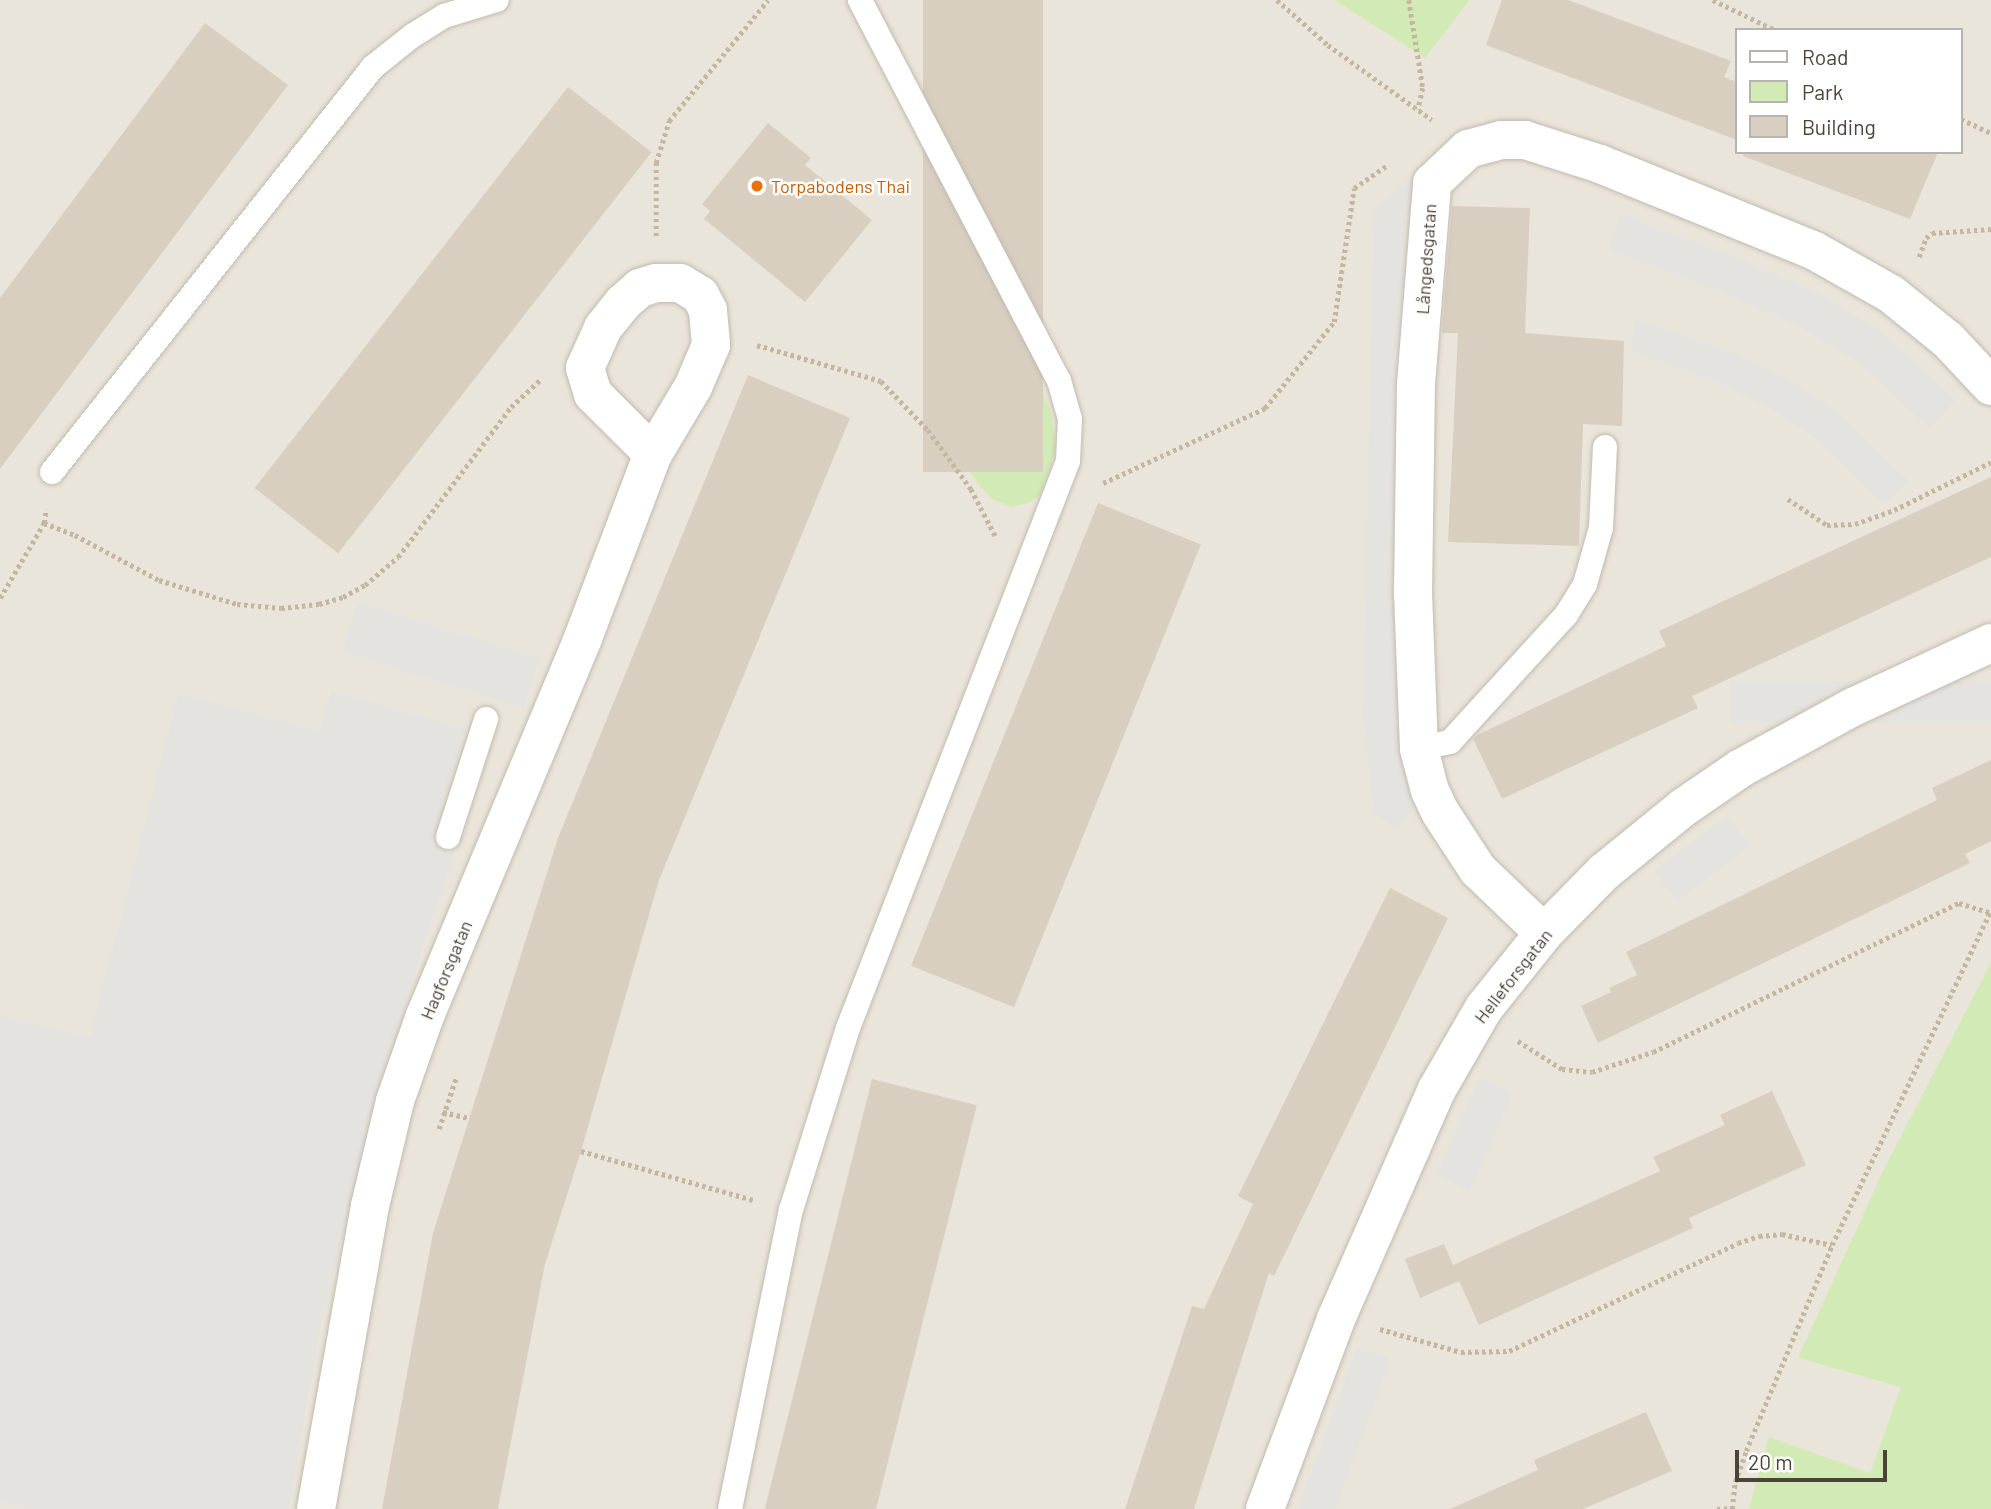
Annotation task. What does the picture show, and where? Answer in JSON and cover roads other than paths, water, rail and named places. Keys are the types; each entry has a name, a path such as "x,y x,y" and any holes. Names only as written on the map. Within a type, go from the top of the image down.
{"street":[{"name":"Långedsgatan","path":"1544,933 1478,870 1430,792 1419,749 1413,594 1416,398 1432,183 1485,144 1525,140 1613,169 1813,250 1891,294 1948,340 1991,386"},
{"name":"Hagforsgatan","path":"316,1509 370,1206 395,1101 425,1016 583,638 653,454 693,387 711,345 708,310 700,295 680,283 656,282 640,288 623,303 603,328 585,368 593,394 653,454"},
{"name":"Helleforsgatan","path":"1265,1509 1336,1318 1436,1091 1484,1008 1544,933 1604,872 1684,807 1741,768 1853,707 1991,643"}],"lane":[{"path":"52,472 373,67 412,36 444,16 497,0"},
{"path":"730,1509 791,1210 848,1028 1068,461 1070,419 1059,381 860,0"},
{"path":"1419,749 1450,742 1566,615 1585,584 1601,528 1605,447"},
{"path":"448,837 486,719"}],"place":[{"name":"Torpabodens Thai","path":"757,186"}]}
